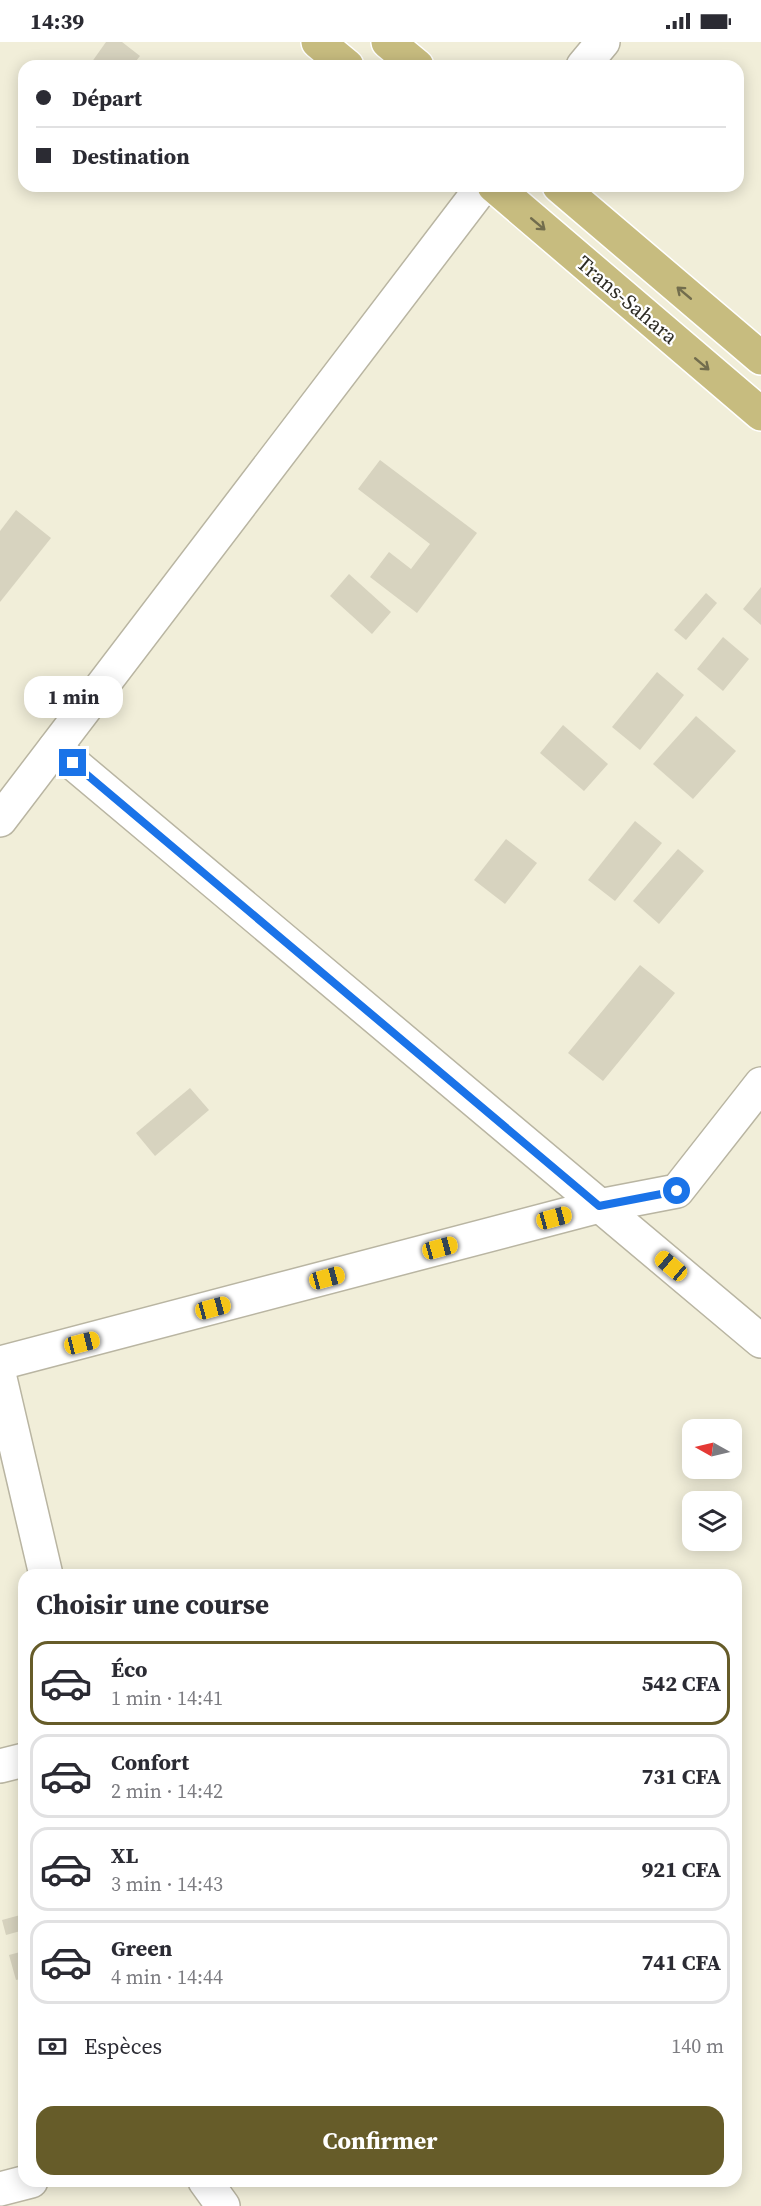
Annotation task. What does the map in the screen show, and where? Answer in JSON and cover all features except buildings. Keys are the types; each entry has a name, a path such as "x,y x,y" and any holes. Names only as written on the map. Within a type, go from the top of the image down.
{"main road":[{"path":"318,42 340,60"},
{"path":"388,42 410,60"},
{"name":"Trans-Sahara","path":"501,192 761,414"},
{"name":"Trans-Sahara","path":"566,192 761,358"}],"street":[{"path":"588,60 603,42"},
{"path":"0,820 478,192"},
{"path":"55,748 761,1341"},
{"path":"0,1363 599,1206 677,1191 761,1084"},
{"path":"0,1378 45,1569"},
{"path":"0,1766 18,1762"},
{"path":"0,2189 18,2184"},
{"path":"209,2187 223,2206"}],"route":[{"path":"73,763 599,1206 677,1191"}]}
